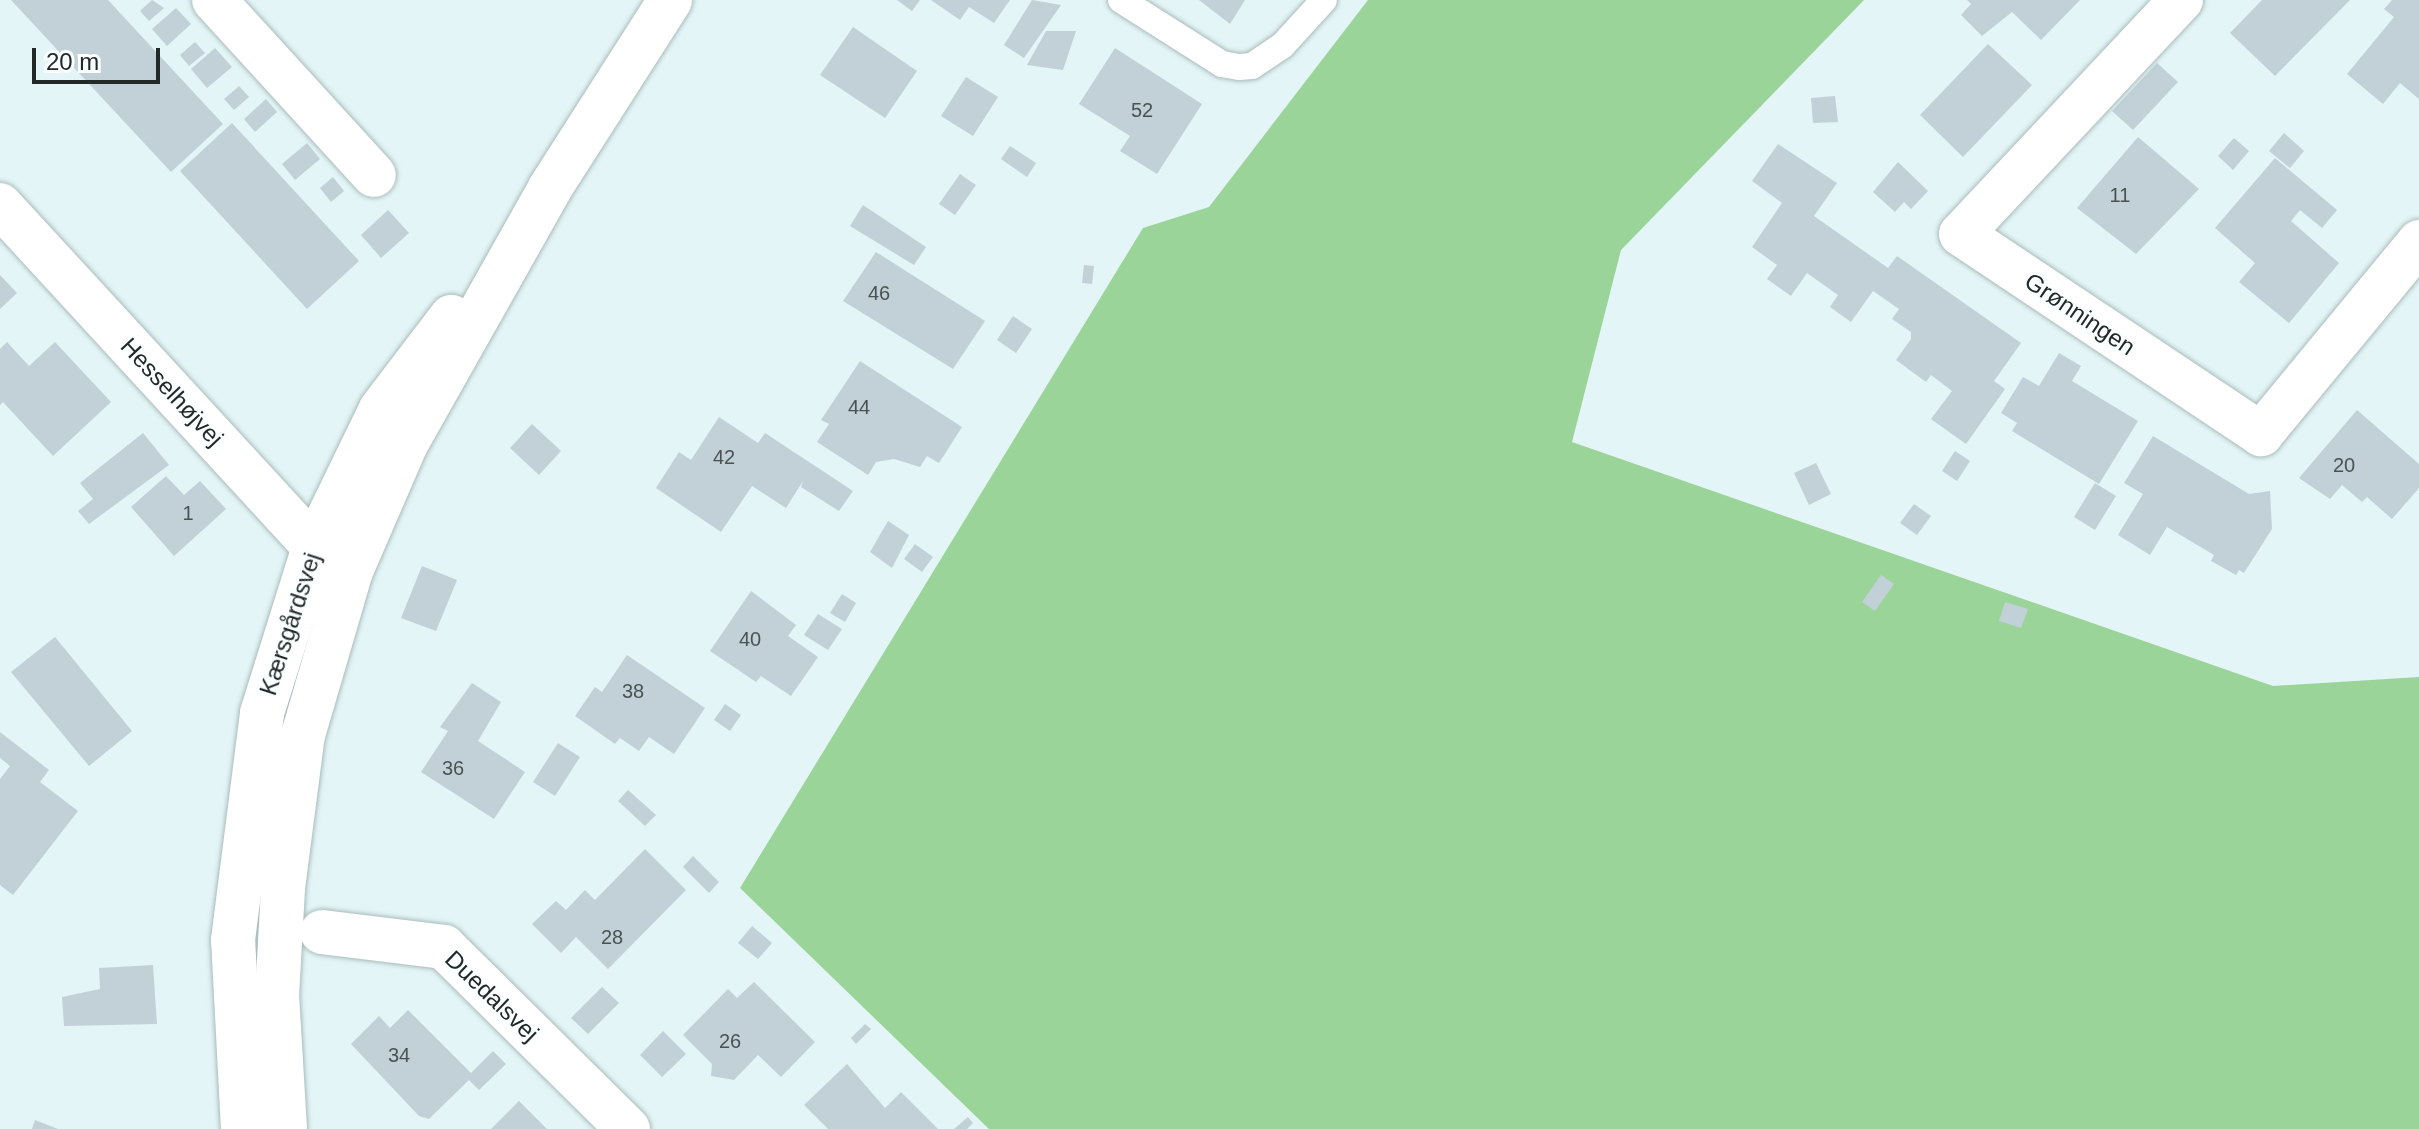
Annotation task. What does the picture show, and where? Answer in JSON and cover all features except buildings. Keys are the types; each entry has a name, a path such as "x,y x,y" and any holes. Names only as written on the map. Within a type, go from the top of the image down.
{"street":[{"path":"214,0 374,175"},
{"name":"Kærsgårdsvej","path":"285,1129 277,996 283,888 303,735 351,571 406,444 550,188 670,0"},
{"name":"Grønningen","path":"2181,0 1961,234 2261,434 2419,242"},
{"name":"Kærsgårdsvej","path":"243,1129 233,940 244,834 262,713 314,547 381,409 550,188"},
{"name":"Hesselhøjvej","path":"0,205 314,547 351,571"},
{"name":"Duedalsvej","path":"322,932 444,947 628,1129"}],"lane":[{"path":"1121,0 1222,64 1239,67 1252,66 1282,46 1324,0"}],"green space":[{"path":"1368,0 1864,0 1621,250 1572,442 2273,686 2419,677 2419,1129 989,1129 740,888 1143,228 1209,207"}]}
